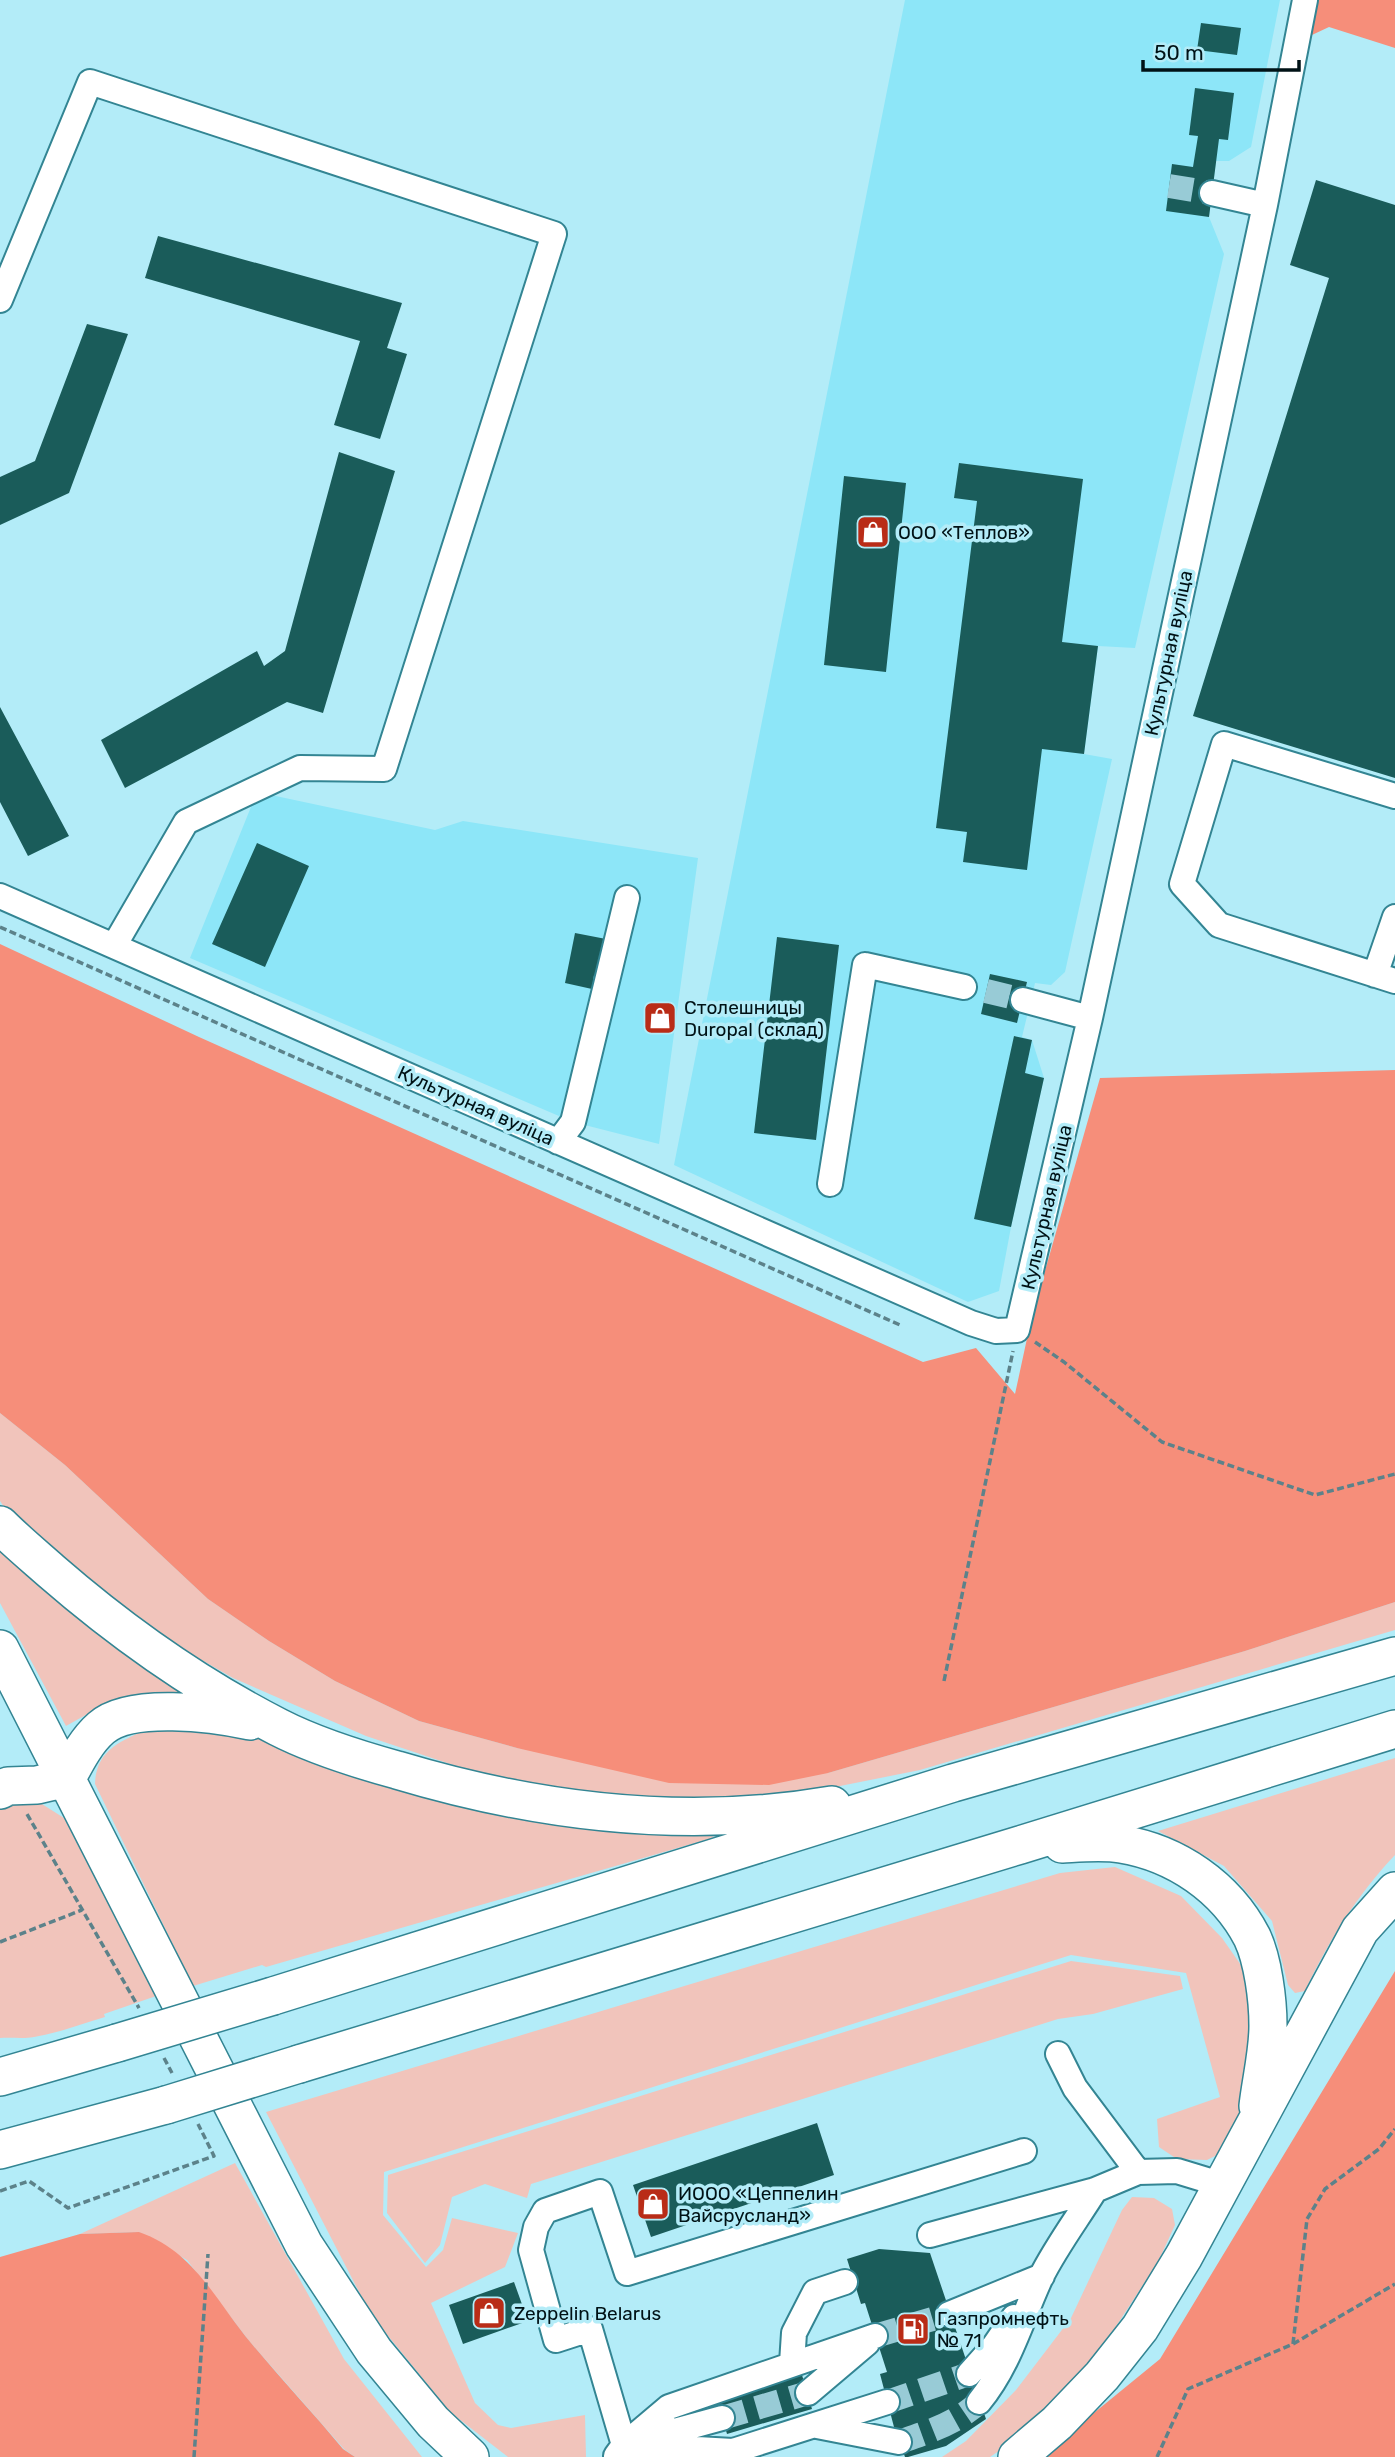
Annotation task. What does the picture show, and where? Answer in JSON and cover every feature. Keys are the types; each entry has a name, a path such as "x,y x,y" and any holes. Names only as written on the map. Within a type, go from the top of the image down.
{"highway":[{"path":"0,1525 77,1593 154,1652 279,1728 326,1748 442,1784 499,1797 608,1812 744,1814 818,1807 953,1783"},
{"path":"0,1649 304,2245 374,2351 433,2422 470,2457"},
{"path":"0,2077 273,1996 953,1783 1395,1656"},
{"path":"68,1779 78,1758 102,1727 128,1716 170,1712 221,1714 279,1728"},
{"path":"0,2150 166,2105 1395,1729"},
{"path":"0,1790 8,1786 37,1785 68,1779"},
{"path":"1020,1845 1120,1844 1167,1856 1214,1886 1235,1910 1253,1939 1265,1986 1268,2028 1255,2128"},
{"path":"1017,2457 1057,2423 1102,2376 1140,2328 1184,2256 1255,2128 1360,1930 1395,1891"}],"street":[{"name":"Культурная вуліца","path":"0,895 971,1323 996,1331 1017,1330 1090,1018 1265,205 1305,0"},
{"path":"0,300 90,82 554,234 384,769 300,768 186,822 114,946"},
{"path":"1212,193 1265,205"},
{"path":"1395,796 1224,744 1181,884 1219,925 1385,978 1395,917"},
{"path":"558,1142 573,1122 627,898"},
{"path":"830,1184 864,965 964,987"},
{"path":"1023,1000 1090,1018"},
{"path":"1058,2054 1075,2088 1138,2172"},
{"path":"620,2451 590,2329 556,2340 531,2250 536,2227 545,2211 600,2192 627,2273 1024,2151"},
{"path":"930,2235 1095,2190 1138,2172 1177,2171 1223,2185"},
{"path":"969,2374 994,2346 1042,2276 1095,2190"},
{"path":"949,2314 1042,2276"},
{"path":"979,2402 1009,2357 1042,2276"},
{"path":"792,2364 794,2333 815,2292 845,2282"},
{"path":"620,2451 669,2407 875,2336 808,2393"},
{"path":"620,2451 733,2451 887,2402"},
{"path":"620,2451 722,2418"},
{"path":"813,2426 899,2442"}],"path":[{"path":"0,927 900,1325"},
{"path":"944,1681 1017,1330 1064,1362 1162,1442 1315,1495 1395,1474"},
{"path":"0,1942 82,1910"},
{"path":"1293,2344 1307,2219 1325,2189 1379,2149 1395,2129"},
{"path":"0,2191 29,2181 68,2208"},
{"path":"194,2457 208,2255"},
{"path":"1157,2457 1188,2389 1293,2344 1395,2284"}],"shaded area":[{"path":"905,0 1280,0 1251,147 1229,161 1216,161 1209,217 1224,254 1135,648 1098,646 1084,754 1112,759 1065,972 1051,985 1035,983 1022,1037 1032,1040 1044,1078 999,1291 968,1302 674,1165"},
{"path":"1305,0 1395,0 1395,48 1329,27 1297,42"},
{"path":"257,792 435,830 463,821 698,858 659,1144 573,1122 190,958"},
{"path":"0,944 199,1037 923,1362 976,1348 1015,1394 1031,1320 1100,1078 1395,1070 1395,1602 1245,1651 828,1773 769,1785 669,1783 517,1748 419,1721 335,1681 269,1641 208,1599 65,1465 0,1413"},
{"path":"0,1413 65,1465 208,1599 269,1641 335,1681 419,1721 517,1748 828,1773 1245,1651 1395,1602 1395,1630 920,1770 820,1790 749,1800 597,1797 492,1778 366,1736 233,1678 172,1643 110,1598 4,1507 0,1501"},
{"path":"0,1539 212,1702 160,1697 109,1702 66,1726 0,1603"},
{"path":"148,1729 228,1733 314,1754 716,1837 193,1986 95,1784 96,1772 105,1755 120,1743"},
{"path":"1395,1758 1395,1855 1368,1886 1344,1920 1305,1991 1295,1993 1288,1985 1272,1921 1224,1866 1158,1831"},
{"path":"26,1799 42,1804 64,1818 162,1994 61,2031 30,2038 0,2038 0,1800"},
{"path":"1115,1867 1181,1896 1222,1938 1250,1978 1267,2033 1237,2145 1207,2160 1177,2159 1159,2147 1157,2119 1220,2097 1186,1973 1071,1955 384,2172 383,2215 426,2267 443,2250 452,2218 518,2233 505,2267 431,2303 475,2403 498,2425 511,2428 585,2415 586,2457 508,2457 450,2412 371,2315 266,2112 1060,1873"},
{"path":"1071,1961 1180,1976 1183,1989 1093,2014 1058,2019 531,2184 527,2198 485,2184 452,2197 440,2245 425,2263 387,2213 388,2175"},
{"path":"1395,1971 1395,2457 1040,2457 1160,2359"},
{"path":"235,2163 344,2359 422,2457 355,2457 344,2449 250,2342 187,2260 139,2232 80,2234"},
{"path":"1132,2197 1154,2198 1172,2209 1175,2225 1158,2262 1098,2354 1015,2440 990,2457 942,2457 966,2441 1016,2390 1071,2318 1122,2210"},
{"path":"139,2232 175,2251 189,2264 262,2356 343,2449 355,2457 0,2457 0,2257 80,2234"}],"building":[{"path":"1201,23 1241,28 1237,55 1197,50"},
{"path":"1195,88 1234,93 1228,140 1219,139 1209,217 1166,211 1172,164 1193,167 1198,136 1189,135"},
{"path":"1316,180 1395,205 1395,778 1193,716 1329,278 1290,265"},
{"path":"158,236 402,303 387,348 407,354 380,439 334,425 360,341 145,278"},
{"path":"87,324 128,334 69,493 0,525 0,477 35,461"},
{"path":"339,452 395,471 323,713 287,702 125,788 101,740 257,651 264,666 285,651"},
{"path":"959,463 1083,479 1062,642 1098,646 1084,754 1042,749 1027,870 963,862 967,832 936,828 977,501 954,498"},
{"path":"844,476 906,483 886,672 824,665"},
{"path":"0,707 69,836 28,856 0,802"},
{"path":"257,843 309,866 265,967 212,944"},
{"path":"575,933 606,939 600,974 594,975 592,989 565,983"},
{"path":"777,937 839,945 816,1140 754,1133"},
{"path":"990,974 1027,982 1017,1023 981,1014"},
{"path":"1014,1036 1032,1040 1025,1073 1044,1078 1011,1227 974,1219"},
{"path":"817,2123 834,2175 651,2237 633,2185"},
{"path":"879,2249 930,2253 986,2419 946,2446 908,2457 905,2457 894,2427 880,2374 887,2372 865,2303 861,2304 847,2259"},
{"name":"Zeppelin Belarus","path":"514,2282 528,2321 463,2344 449,2305"},
{"path":"802,2375 812,2409 727,2434 717,2400"}],"tunnel":[{"path":"1169,186 1212,193"},
{"path":"986,991 1023,1000"},
{"path":"875,2336 949,2314"},
{"path":"887,2402 969,2374"},
{"path":"722,2418 808,2393"},
{"path":"899,2442 952,2421 979,2402"}],"place":[{"name":"ООО «Теплов»","path":"873,532"},
{"name":"Столешницы Duropal (склад)","path":"660,1018"},
{"name":"ИООО «Цеппелин Вайсрусланд»","path":"653,2204"},
{"name":"Zeppelin Belarus","path":"489,2313"},
{"name":"Газпромнефть № 71","path":"913,2329"}]}
